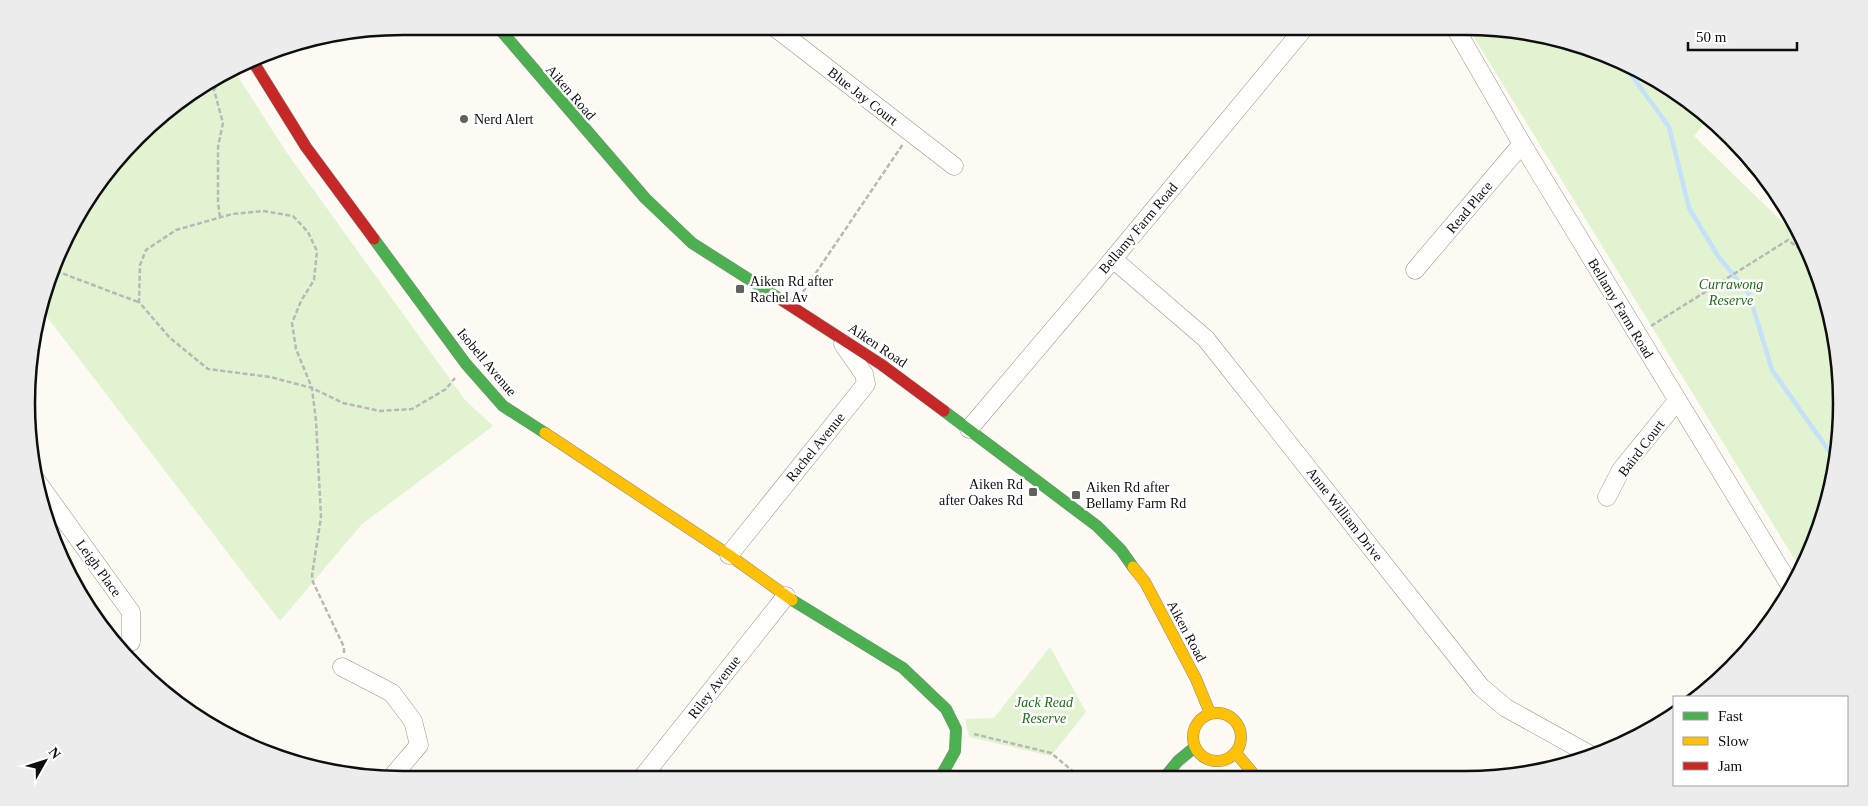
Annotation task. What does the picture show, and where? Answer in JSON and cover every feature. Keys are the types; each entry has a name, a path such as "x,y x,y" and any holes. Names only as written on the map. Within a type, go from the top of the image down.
{"street":[{"name":"Aiken Road","path":"505,35 603,152 645,198 692,243 882,365 1098,526 1121,550 1145,582 1196,679 1210,713"},
{"name":"Blue Jay Court","path":"785,35 954,166"},
{"name":"Bellamy Farm Road","path":"969,429 1299,35"},
{"name":"Bellamy Farm Road","path":"1459,35 1522,144 1787,581"},
{"name":"Isobell Avenue","path":"256,66 306,147 466,364 502,406 730,555 786,596 902,668 946,709 956,729"},
{"name":"Read Place","path":"1416,270 1522,144"},
{"name":"Anne William Drive","path":"1113,259 1206,339 1481,687 1506,708 1583,751"},
{"name":"Rachel Avenue","path":"730,555 866,384 864,374 837,335"},
{"name":"Baird Court","path":"1607,497 1621,470 1677,401"},
{"name":"Leigh Place","path":"48,496 131,612 131,642"},
{"name":"Riley Avenue","path":"648,771 786,596"},
{"path":"342,667 392,693 413,721 419,745 397,771"},
{"path":"1210,713 1229,715 1240,728 1242,737 1240,746 1236,753 1228,760 1216,762 1208,760 1200,755 1195,747 1193,738 1196,724 1210,713"},
{"path":"944,771 955,751 956,729"},
{"path":"1170,771 1178,761 1195,747"},
{"path":"1236,753 1251,771"}],"path":[{"path":"217,86 214,90 223,123 218,147 218,202 220,217"},
{"path":"803,292 911,133"},
{"path":"139,302 140,265 146,250 176,230 232,214 263,211 293,216 308,232 317,251 314,280 301,301 292,323 296,349 312,388 321,517 312,574 313,582 344,647 342,667"},
{"path":"1637,335 1788,240 1799,249"},
{"path":"59,272 139,302 170,338 208,369 270,377 312,388 343,403 380,411 412,409 446,389 466,364"},
{"path":"956,729 1051,753 1073,771"}],"green space":[{"name":"Currawong Reserve","path":"1473,35 1513,38 1560,48 1606,63 1649,84 1704,123 1694,136 1789,228 1805,262 1826,331 1830,355 1833,403 1830,451 1826,475 1813,521 1797,562"},
{"path":"237,75 287,153 465,400 493,426 362,524 280,621 46,316 63,262 73,240 97,199 126,160 160,126 179,111 219,84"},
{"name":"Jack Read Reserve","path":"1050,647 1086,712 1051,756 969,737 965,719 994,718"}],"waterway":[{"path":"1631,75 1669,127 1689,208 1718,256 1749,294 1772,370 1830,452"}],"traffic: fast":[{"path":"505,35 645,198 692,243 780,299"},
{"path":"374,239 466,364 503,406 545,433"},
{"path":"944,411 1097,526 1121,550 1133,567"},
{"path":"792,600 903,668 946,709 956,729 955,751 944,771"},
{"path":"1170,771 1178,761 1195,747"}],"traffic: slow":[{"path":"545,433 729,555 792,600"},
{"path":"1133,567 1145,582 1196,679 1210,713"},
{"path":"1212,713 1222,713 1231,717 1237,723 1240,728 1241,737 1240,746 1231,757 1222,761 1212,761 1203,757 1197,751 1193,742 1193,732 1197,723 1203,717 1212,713"},
{"path":"1236,753 1251,771"}],"traffic: jam":[{"path":"256,66 306,147 374,239"},
{"path":"780,299 882,365 944,411"}],"place":[{"name":"Nerd Alert","path":"464,119"},
{"name":"Aiken Rd after Rachel Av","path":"740,289"},
{"name":"Aiken Rd after Oakes Rd","path":"1033,492"},
{"name":"Aiken Rd after Bellamy Farm Rd","path":"1076,495"}]}
